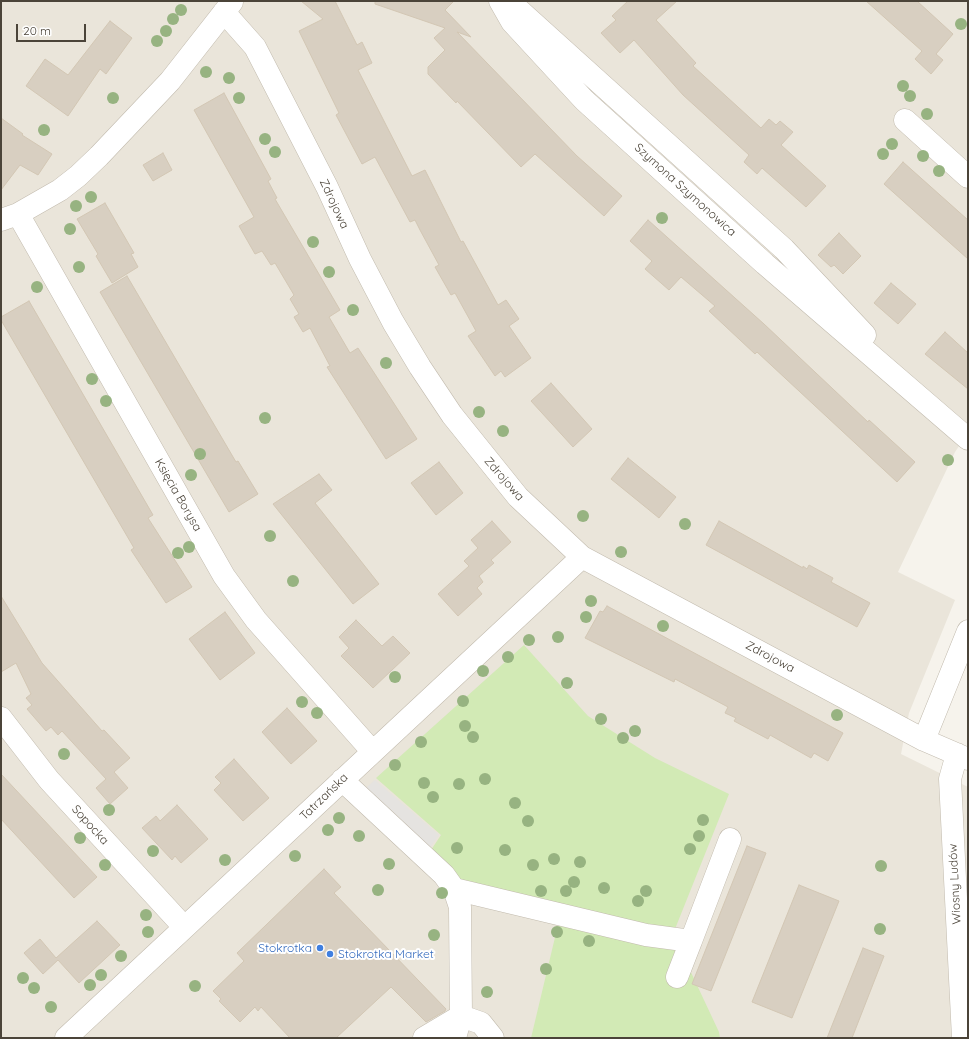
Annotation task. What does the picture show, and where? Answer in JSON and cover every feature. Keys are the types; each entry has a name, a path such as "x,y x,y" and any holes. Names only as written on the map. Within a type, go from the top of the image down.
{"street":[{"name":"Szymona Szymonowica","path":"500,1 512,22 584,100 766,264 968,439"},
{"name":"Szymona Szymonowica","path":"509,1 784,249 859,327 880,353 884,366"},
{"path":"9,217 60,190 99,156 162,91 229,4"},
{"name":"Zdrojowa","path":"229,4 255,48 327,187 363,266 392,322 452,415 518,498 582,557 924,740 963,757"},
{"path":"905,120 968,177"},
{"name":"Księcia Borysa","path":"9,217 224,576 260,626 372,751"},
{"name":"Tatrzańska","path":"66,1038 372,751 582,557"},
{"path":"924,740 968,632"},
{"name":"Sopocka","path":"1,718 49,780 184,927"},
{"name":"Wiosny Ludów","path":"963,757 950,779 963,1038"},
{"path":"342,780 444,875 454,889 460,907 461,1016 456,1038"},
{"path":"677,977 730,839"},
{"path":"454,889 646,935 691,940"},
{"path":"424,1038 461,1016"},
{"path":"461,1016 481,1023 493,1038"}],"shaded area":[{"path":"1,1 968,1 968,433 955,452 898,572 955,600 909,713 901,754 968,787 968,1038 1,1038"},
{"path":"375,780 439,835 426,853 361,792"}],"green space":[{"path":"524,645 588,716 655,758 729,794 673,934 719,1032 720,1038 531,1038 562,908 456,883 429,853 441,835 376,778"}],"building":[{"path":"301,1 335,1 357,45 362,42 372,63 358,70 412,176 425,170 461,242 463,241 498,305 506,300 519,319 509,326 531,358 505,377 501,371 495,376 468,336 476,331 455,293 451,295 435,267 439,265 415,220 410,222 375,157 362,164 336,115 339,113 299,31 323,19"},
{"path":"375,1 454,1 445,10 471,37 457,32 577,156 622,196 604,216 535,154 521,167 457,101 456,103 428,74 428,67 445,50 434,38 445,28 375,4"},
{"path":"628,1 677,1 656,20 696,63 693,66 761,128 769,119 776,125 780,121 793,132 781,145 826,186 806,207 762,168 757,174 744,162 749,155 683,95 634,40 620,53 601,33 616,20 612,16"},
{"path":"866,1 917,1 953,34 936,54 943,60 931,74 915,59 922,51"},
{"path":"110,21 132,38 106,74 100,69 68,116 26,86 45,59 68,75"},
{"path":"224,93 271,179 268,181 277,198 275,199 340,310 329,317 350,353 358,348 417,439 386,459 327,367 330,366 310,328 303,332 294,317 299,314 290,299 294,295 275,263 271,265 262,251 255,254 239,226 254,217 194,110"},
{"path":"1,118 23,134 22,135 52,154 38,175 20,165 1,190"},
{"path":"163,153 172,170 153,181 143,165"},
{"path":"903,162 968,220 968,259 884,184"},
{"path":"105,203 134,253 131,254 138,267 112,283 96,256 98,254 77,219"},
{"path":"648,220 764,324 868,422 869,420 915,462 897,482 757,352 755,354 709,311 715,306 681,277 669,290 645,269 652,261 630,241"},
{"path":"839,233 861,256 843,274 834,265 831,267 818,255"},
{"path":"127,276 236,462 238,461 258,494 229,512 100,292"},
{"path":"891,283 916,304 898,324 874,303"},
{"path":"29,301 153,515 148,518 192,587 166,603 131,550 134,548 1,320 1,317"},
{"path":"945,332 968,353 968,389 925,354"},
{"path":"551,383 592,429 573,447 531,401"},
{"path":"628,458 676,497 659,518 611,479"},
{"path":"439,462 463,493 436,515 411,483"},
{"path":"319,474 332,490 315,503 379,584 353,604 273,504"},
{"path":"492,521 511,542 491,560 494,563 479,576 483,582 477,588 482,594 458,616 438,594 469,566 464,561 478,548 471,540"},
{"path":"719,521 803,568 803,566 807,569 809,565 833,578 831,582 870,603 857,627 706,545"},
{"path":"1,596 42,663 102,731 104,730 130,758 114,772 128,788 110,804 96,788 106,779 62,731 58,735 51,727 46,731 27,709 32,705 26,698 31,694 16,663 1,672"},
{"path":"607,606 843,733 828,761 814,753 811,758 770,735 768,739 734,721 736,718 725,713 728,707 675,679 674,682 585,638 600,611 603,612"},
{"path":"225,612 255,653 220,680 189,639"},
{"path":"356,620 382,646 393,636 410,653 373,688 341,656 349,648 339,637"},
{"path":"287,708 317,741 291,764 262,732"},
{"path":"234,759 269,798 243,821 214,790 221,783 215,777"},
{"path":"1,774 97,877 74,898 1,819"},
{"path":"177,805 208,839 181,863 175,856 172,860 142,828 156,816 160,821"},
{"path":"747,846 766,853 711,991 692,984"},
{"name":"Stokrotka Market","path":"324,869 341,887 334,893 446,1009 445,1011 426,1022 391,987 336,1038 290,1038 261,1007 258,1011 255,1007 240,1022 219,1001 221,999 213,991 244,961 237,953"},
{"path":"799,885 839,901 792,1018 752,1002"},
{"path":"97,921 120,945 79,983 58,960 43,974 24,953 40,939 56,958"},
{"path":"863,948 884,956 852,1038 827,1038"}],"place":[{"name":"Stokrotka","path":"320,948"},
{"name":"Stokrotka Market","path":"330,954"}]}
